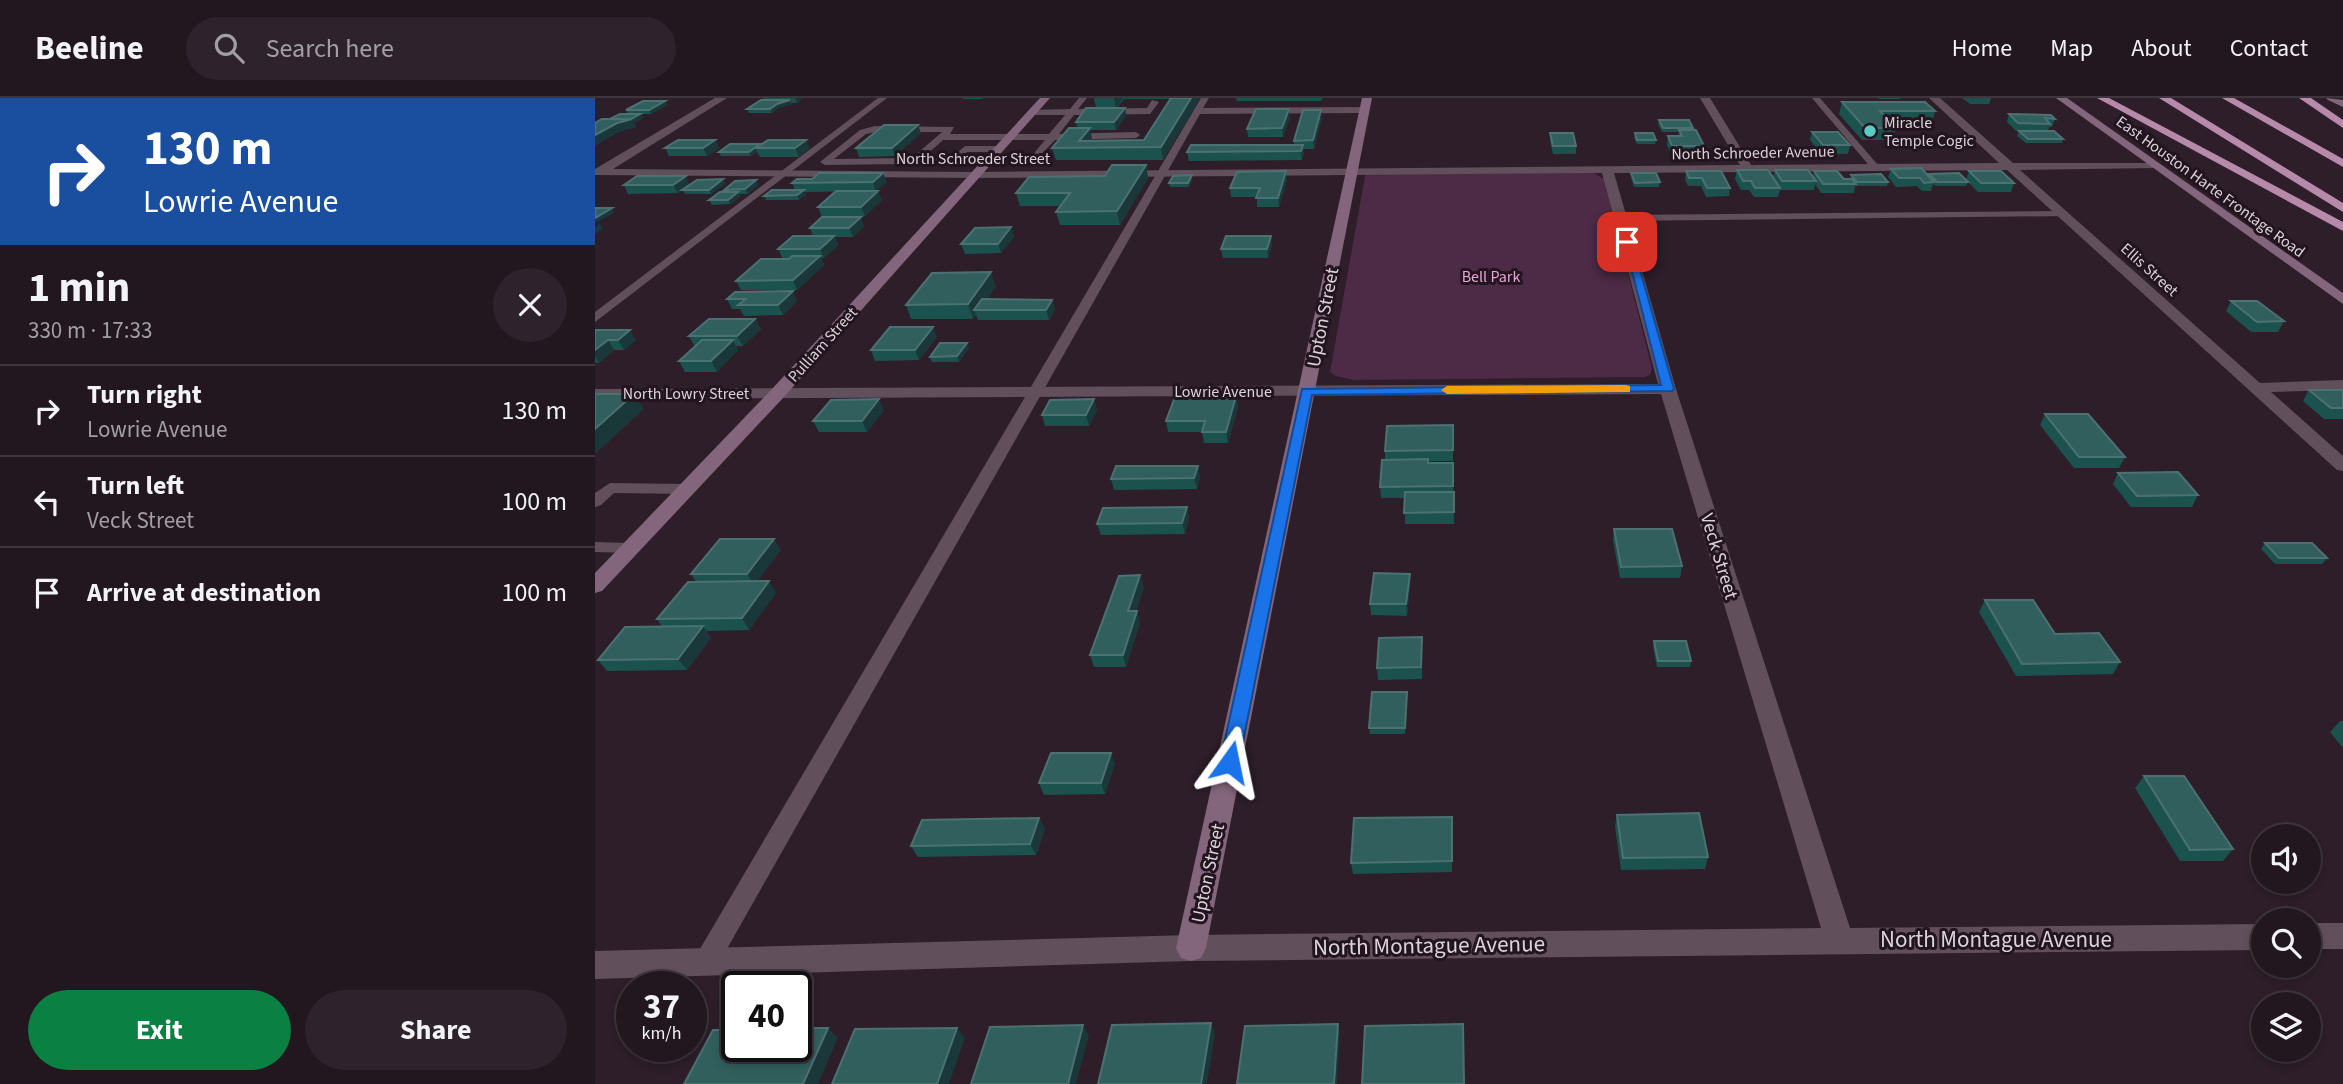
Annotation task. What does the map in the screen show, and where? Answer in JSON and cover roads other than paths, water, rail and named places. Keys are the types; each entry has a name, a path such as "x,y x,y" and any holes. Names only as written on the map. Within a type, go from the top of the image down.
{"highway":[{"path":"2102,98 2343,227"},
{"path":"2164,98 2343,208"},
{"path":"2227,98 2343,163"},
{"path":"2304,98 2343,125"}],"main road":[{"name":"Pulliam Street","path":"595,586 778,393 1045,98"},
{"name":"East Houston Harte Frontage Road","path":"2061,98 2343,300"},
{"path":"2331,98 2343,104"},
{"name":"Upton Street","path":"1191,948 1366,104"}],"street":[{"path":"596,173 722,98"},
{"path":"1705,98 1747,168"},
{"name":"Ellis Street","path":"1934,98 2343,466"},
{"name":"North Schroeder Avenue","path":"1352,170 2155,165"},
{"name":"North Schroeder Street","path":"596,173 974,174 1352,170"},
{"name":"Veck Street","path":"1607,170 1668,389 1839,940"},
{"path":"2256,388 2343,385"},
{"name":"Lowrie Avenue","path":"778,393 1668,389"},
{"name":"North Lowry Street","path":"595,394 778,393"},
{"path":"2321,936 2343,936"},
{"name":"North Montague Avenue","path":"595,965 1191,948 2251,937"}],"lane":[{"path":"595,318 883,98"},
{"path":"1035,158 1083,98"},
{"path":"1332,111 1335,98"},
{"path":"1816,98 1875,167"},
{"path":"1127,149 1155,102"},
{"path":"706,962 1201,105 1332,111 1366,104"},
{"path":"1033,112 1072,112 1143,123"},
{"path":"962,149 1143,123"},
{"path":"810,173 863,132 875,129 951,129 901,174"},
{"path":"941,137 976,137 1004,143"},
{"path":"825,162 947,161 955,159 976,137"},
{"path":"928,149 943,149"},
{"path":"1621,218 2063,214"},
{"path":"595,502 610,488 687,489"},
{"path":"595,547 631,548"}],"place":[{"name":"Miracle Temple Cogic","path":"1870,131"}],"park label":[{"name":"Bell Park","path":"1491,276"}]}
